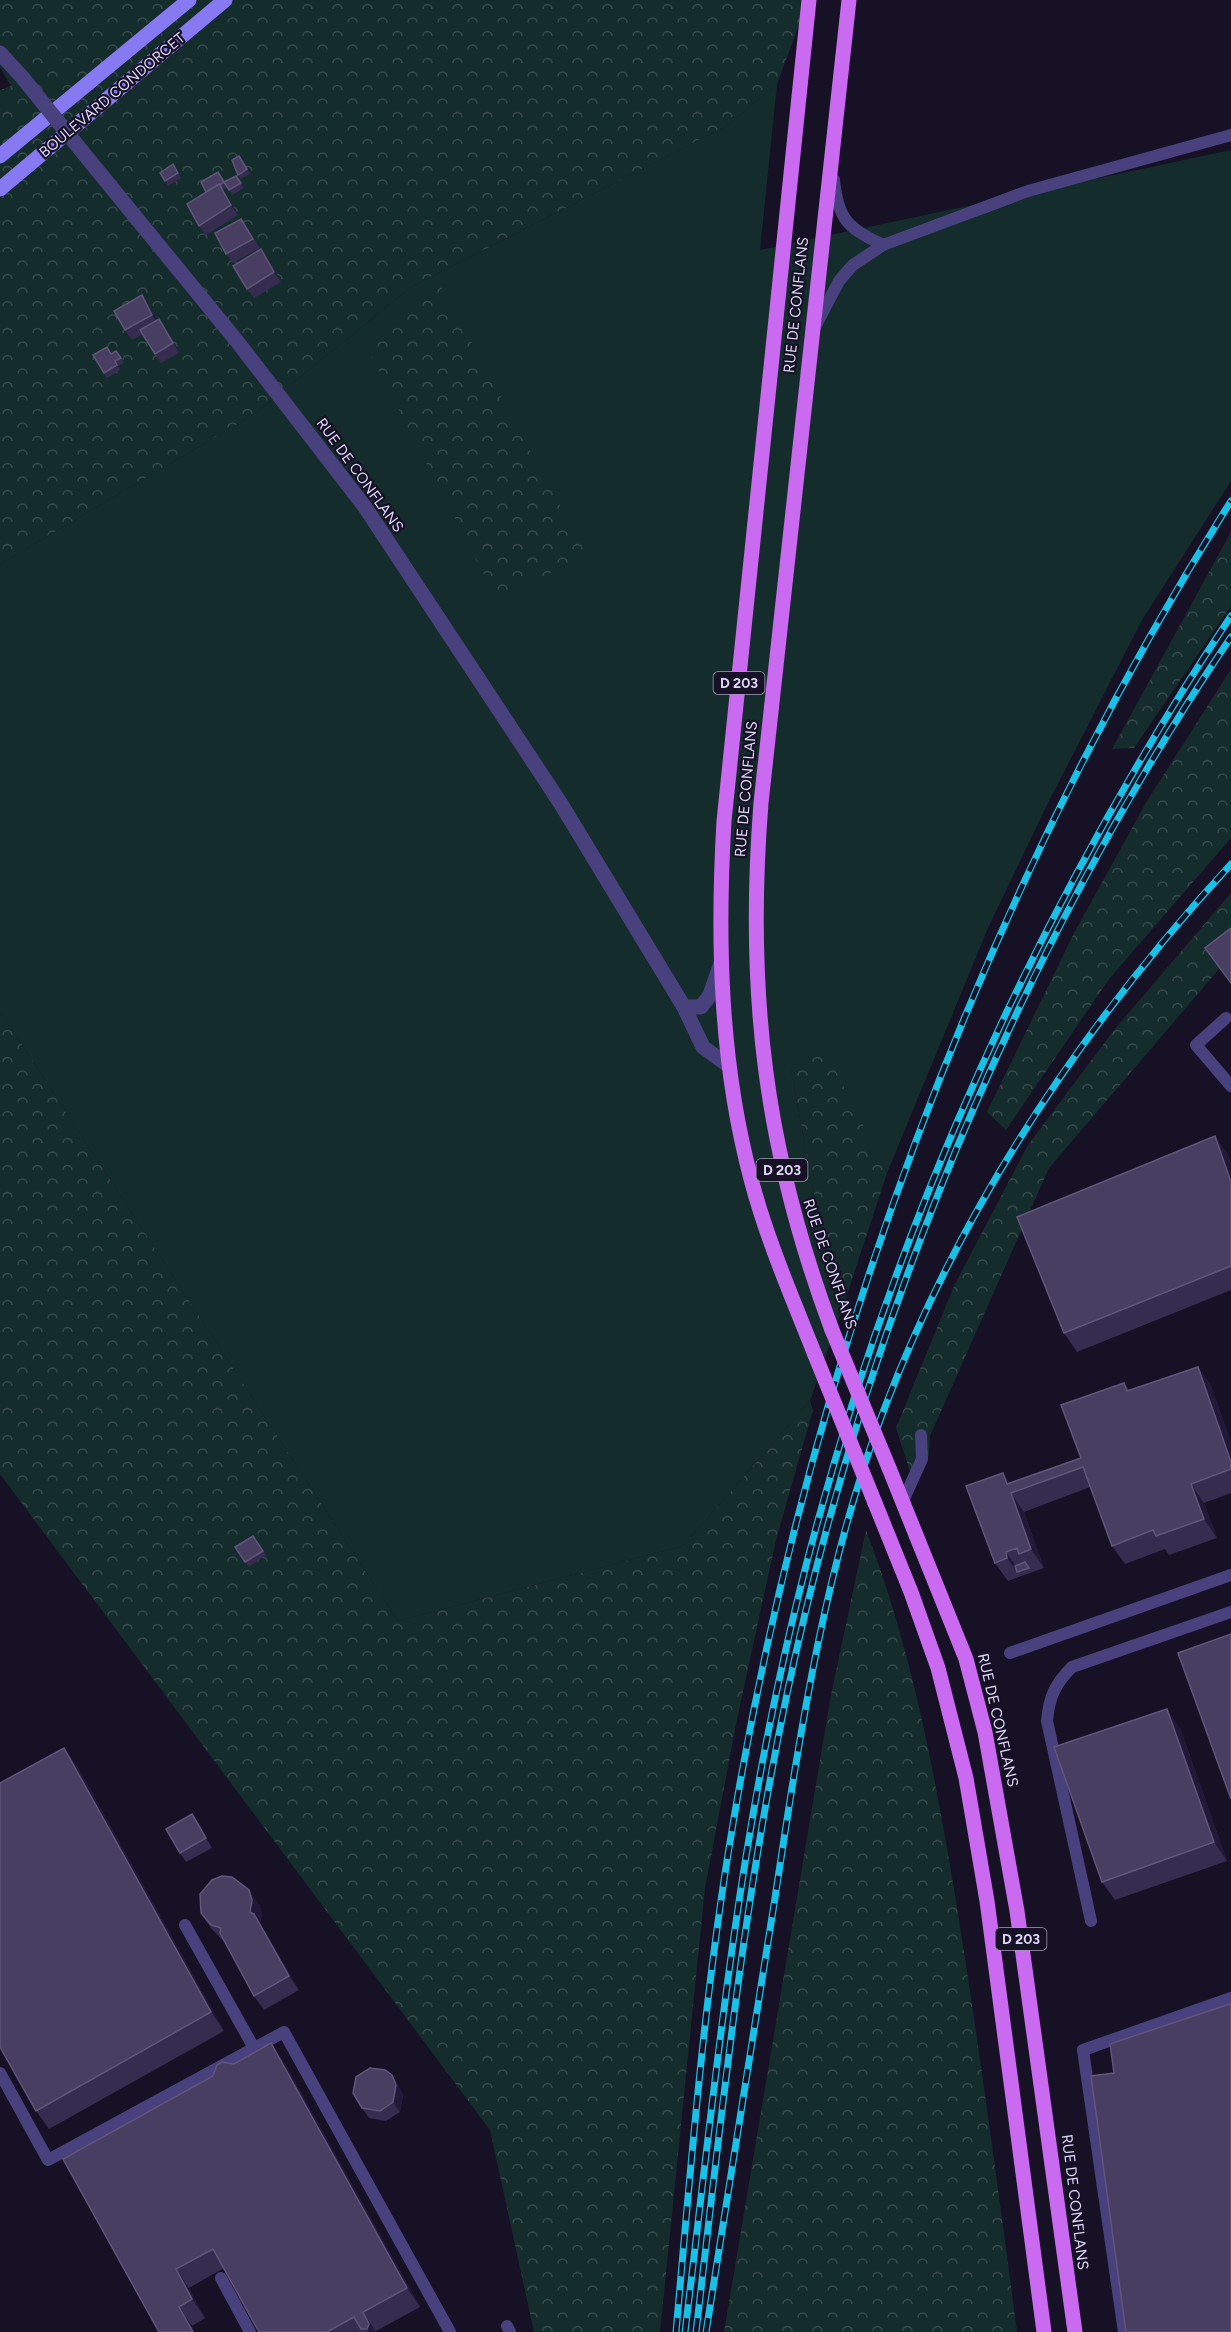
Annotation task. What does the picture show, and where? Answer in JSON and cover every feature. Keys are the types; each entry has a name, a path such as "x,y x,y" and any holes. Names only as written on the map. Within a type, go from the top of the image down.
{"main road":[{"name":"BOULEVARD CONDORCET","path":"0,156 189,0"},
{"name":"BOULEVARD CONDORCET","path":"0,189 225,0"},
{"name":"RUE DE CONFLANS","path":"809,0 724,821 721,900 722,962 729,1066 742,1143 757,1200 815,1355 911,1592 938,1668 966,1778 987,1901 1044,2332"},
{"name":"RUE DE CONFLANS","path":"849,0 830,153 761,803 755,923 762,1043 772,1123 800,1239 832,1330 966,1659 996,1783 1040,2071 1075,2332"}],"street":[{"name":"RUE DE CONFLANS","path":"0,53 236,340 365,507 561,804 684,1007 703,1047 729,1066"},
{"path":"684,1007 701,1007 706,1001 722,962"}],"lane":[{"path":"812,334 839,281 853,265 883,245 1028,191 1231,135"},
{"path":"830,153 835,194 841,213 852,230 883,245"},
{"path":"1226,1018 1196,1045 1231,1086"},
{"path":"903,1500 922,1459 921,1435"},
{"path":"1010,1653 1231,1575"},
{"path":"1091,1921 1047,1721 1049,1699 1057,1682 1072,1667 1231,1612"},
{"path":"185,1925 254,2048"},
{"path":"1124,2332 1083,2050 1231,1998"},
{"path":"0,2073 48,2160 284,2032 450,2332"},
{"path":"221,2278 250,2332"}],"green space":[{"path":"0,0 801,0 800,22 777,84 728,125 411,287 256,413 0,564 0,90 11,86 0,67"},
{"path":"777,84 760,250 1231,150 1231,481 1142,620 1047,805 988,928 887,1173 870,1142 791,1069 820,1227 844,1304 810,1401 683,1546 398,1621 0,1011 0,564 256,413 411,287 728,125"},
{"path":"441,287 586,553 498,602 365,344"},
{"path":"1231,532 1231,606 1134,748 1112,749"},
{"path":"1231,669 1231,838 1109,979 1006,1130 987,1112 1074,933 1147,801"},
{"path":"1231,893 1231,955 1049,1168 930,1436 929,1455 915,1487 896,1428 954,1286 1028,1145 1114,1030"},
{"path":"0,1011 398,1621 683,1546 810,1401 813,1410 776,1540 737,1719 705,1888 660,2332 534,2332 490,2130 0,1474"},
{"path":"823,1046 887,1173 844,1304 820,1227 791,1069"},
{"path":"866,1530 897,1621 940,1807 973,2008 1017,2332 724,2332 831,1695"}],"building":[{"path":"239,156 247,169 238,175 232,160"},
{"path":"173,164 178,173 165,181 160,173"},
{"path":"218,172 224,182 220,185 222,189 219,184 206,192 201,182"},
{"path":"236,176 241,183 229,190 224,182"},
{"path":"219,184 231,205 199,226 187,204"},
{"path":"241,219 253,239 226,254 215,233"},
{"path":"261,249 274,272 247,289 233,266"},
{"path":"142,295 152,315 125,330 114,311"},
{"path":"159,319 173,343 155,354 140,330"},
{"path":"107,347 111,354 116,351 121,358 115,361 117,365 104,373 93,355"},
{"path":"1231,928 1231,983 1205,948"},
{"path":"1215,1136 1231,1182 1231,1266 1064,1333 1017,1217"},
{"path":"1198,1367 1231,1462 1231,1469 1191,1484 1204,1519 1156,1536 1153,1530 1112,1546 1083,1467 1011,1493 1031,1549 1019,1554 1017,1548 1006,1552 1007,1558 995,1563 966,1486 1003,1473 1007,1484 1081,1458 1061,1405 1124,1383 1127,1391"},
{"path":"253,1536 263,1551 245,1562 235,1547"},
{"path":"1025,1562 1029,1568 1017,1572 1015,1566"},
{"path":"1231,1634 1231,1799 1178,1653"},
{"path":"1167,1709 1214,1842 1102,1882 1054,1747"},
{"path":"64,1748 211,2012 36,2111 0,2047 0,1783"},
{"path":"192,1814 206,1838 180,1853 166,1829"},
{"path":"222,1876 232,1877 249,1890 252,1900 250,1912 254,1914 289,1976 254,1996 220,1933 221,1928 211,1925 201,1913 200,1894 212,1880"},
{"path":"1230,2004 1231,2332 1126,2332 1091,2076 1114,2073 1110,2044"},
{"path":"271,2043 407,2288 363,2312 369,2324 367,2329 361,2329 354,2317 327,2332 259,2332 213,2249 176,2269 192,2299 179,2307 193,2332 159,2332 63,2159 213,2076 217,2065 222,2062 234,2064"},
{"path":"370,2068 385,2070 392,2075 396,2085 393,2102 380,2111 362,2108 353,2093 356,2077"}],"railway":[{"path":"676,2332 706,2017 732,1830 765,1656 807,1483 857,1311 916,1141 983,974 1058,811 1141,653 1231,501"},
{"path":"685,2332 725,2000 764,1753 815,1531 856,1393 903,1256 957,1122 1017,991 1082,863 1154,738 1231,616"},
{"path":"696,2332 740,1974 767,1795 804,1618 838,1489 877,1361 923,1234 974,1108 1030,985 1092,866 1159,749 1231,637"},
{"path":"706,2332 805,1711 830,1587 846,1526 885,1407 916,1332 951,1259 1032,1119 1077,1052 1126,988 1231,864"}]}
